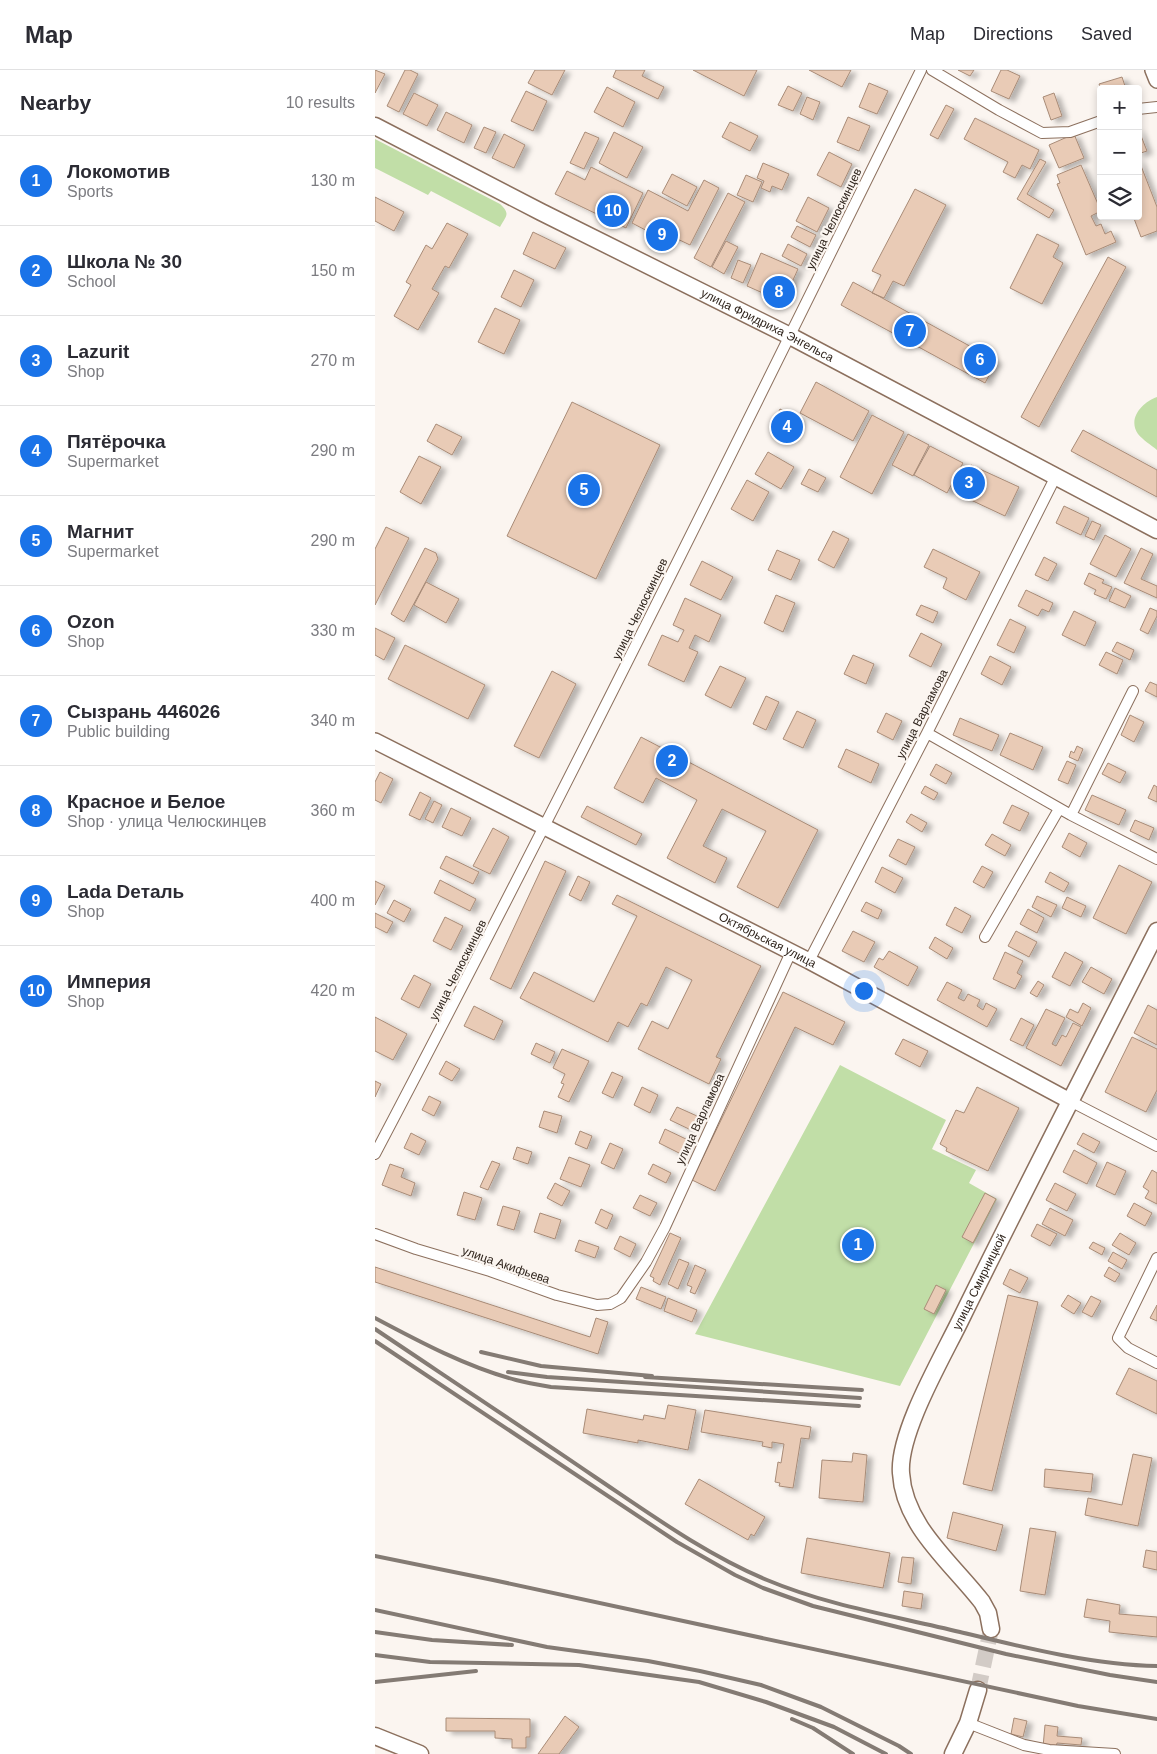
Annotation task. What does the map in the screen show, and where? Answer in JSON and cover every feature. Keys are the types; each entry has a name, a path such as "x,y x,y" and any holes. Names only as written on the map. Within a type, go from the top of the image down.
{"main road":[{"path":"1153,70 1157,80"},
{"name":"улица Фридриха Энгельса","path":"375,126 541,212 790,336 1157,530"},
{"name":"Октябрьская улица","path":"375,741 809,961 1070,1101"},
{"name":"улица Смирницкой","path":"991,1629 988,1613 983,1602 918,1524 905,1492 901,1465 916,1412 992,1255 1157,931"},
{"path":"953,1754 968,1723 978,1690"},
{"path":"375,1736 420,1754"}],"street":[{"name":"улица Челюскинцев","path":"375,1154 545,827 921,70"},
{"path":"933,70 999,110 1042,133 1070,132 1097,123"},
{"path":"1142,108 1157,107"},
{"name":"улица Варламова","path":"809,961 927,733 1056,476"},
{"path":"1071,815 1133,691"},
{"path":"927,733 1059,809 1157,859"},
{"path":"985,937 1059,809"},
{"name":"улица Варламова","path":"626,1292 646,1262 665,1226 791,952"},
{"name":"Октябрьская улица","path":"1070,1101 1157,1146"},
{"name":"улица Акифьева","path":"375,1234 416,1249 491,1271 557,1295 597,1305 610,1304 621,1298 626,1292"},
{"path":"1157,1258 1118,1338 1128,1348 1157,1363"},
{"path":"968,1723 1024,1745 1049,1750 1115,1754"}],"green space":[{"path":"375,139 500,204 505,210 506,218 500,227 431,191 428,195 375,168"},
{"path":"1157,397 1157,450 1138,434 1134,422 1138,411"},
{"path":"840,1065 946,1120 932,1149 976,1170 969,1183 997,1199 900,1386 695,1334"}],"building":[{"path":"375,70 385,74 375,93"},
{"path":"405,70 418,74 399,112 387,106"},
{"path":"535,70 565,70 552,95 528,83"},
{"path":"616,70 645,70 642,76 664,87 658,99 613,77"},
{"path":"693,70 757,70 744,96"},
{"path":"809,70 851,70 842,87"},
{"path":"958,70 974,70 970,76"},
{"path":"1001,70 1007,70 1020,76 1009,99 991,91"},
{"path":"1122,77 1125,85 1099,85"},
{"path":"869,83 888,91 877,114 859,107"},
{"path":"788,86 802,93 793,111 778,105"},
{"path":"607,87 635,102 623,127 594,112"},
{"path":"526,91 547,101 533,131 511,121"},
{"path":"414,93 438,105 427,126 403,114"},
{"path":"1054,93 1062,116 1051,120 1043,97"},
{"path":"807,97 820,102 813,120 800,114"},
{"path":"946,105 954,109 938,139 930,135"},
{"path":"446,112 472,125 464,143 437,130"},
{"path":"848,117 870,126 859,151 837,142"},
{"path":"975,118 1039,150 1030,169 1022,165 1015,178 1003,172 1008,162 964,139"},
{"path":"730,122 758,136 750,151 722,137"},
{"path":"484,127 496,132 486,153 474,148"},
{"path":"585,132 599,138 584,169 570,163"},
{"path":"614,132 643,147 627,178 599,163"},
{"path":"504,134 525,145 514,168 492,158"},
{"path":"1074,134 1084,158 1059,168 1049,145"},
{"path":"1142,138 1147,151 1142,153"},
{"path":"829,152 852,164 841,187 817,175"},
{"path":"1040,159 1046,162 1027,194 1054,210 1049,218 1017,199"},
{"path":"763,163 789,174 782,190 772,186 770,192 761,188 764,181 757,178"},
{"path":"1081,165 1097,202 1097,213 1091,216 1096,226 1101,224 1105,234 1111,231 1116,242 1086,255 1057,184 1060,183 1057,175"},
{"path":"591,167 643,193 626,228 555,194 567,171 585,180"},
{"path":"1142,168 1157,207 1157,231 1141,237 1135,220 1142,220"},
{"path":"672,174 697,187 687,206 662,193"},
{"path":"746,175 762,182 753,202 737,195"},
{"path":"704,180 719,188 690,245 669,235 664,243 653,237 655,235 632,223 648,190 688,211"},
{"path":"915,189 946,205 904,286 893,281 884,298 872,293 881,275 872,271"},
{"path":"728,193 745,202 711,267 694,258"},
{"path":"375,197 404,212 394,231 375,221"},
{"path":"808,197 829,208 817,232 796,221"},
{"path":"447,223 468,234 449,268 445,266 432,289 439,293 418,330 394,316 411,285 406,282 426,245 432,249"},
{"path":"797,226 816,235 810,247 791,237"},
{"path":"533,232 566,248 555,269 523,254"},
{"path":"1037,234 1059,245 1053,257 1063,263 1042,304 1010,288"},
{"path":"726,241 738,247 724,274 712,267"},
{"path":"788,244 807,254 801,266 782,256"},
{"path":"761,253 798,269 783,302 747,286"},
{"path":"1108,257 1126,267 1039,427 1021,417"},
{"path":"738,260 751,265 743,283 731,278"},
{"path":"514,270 534,280 521,307 501,297"},
{"path":"853,282 997,361 985,383 841,305"},
{"path":"495,308 520,320 504,354 478,342"},
{"path":"816,382 869,411 853,441 800,413"},
{"path":"572,402 660,445 596,579 507,536"},
{"path":"780,409 800,419 791,437 772,427"},
{"path":"872,415 904,432 872,494 840,477"},
{"path":"436,424 462,437 452,455 427,441"},
{"path":"1083,430 1157,470 1157,497 1071,451"},
{"path":"908,434 929,445 913,476 892,465"},
{"path":"930,446 963,463 947,493 914,475"},
{"path":"768,452 794,467 781,489 755,474"},
{"path":"419,456 441,467 421,504 400,492"},
{"path":"971,465 1019,487 1005,516 958,494"},
{"path":"809,469 826,478 818,492 801,484"},
{"path":"747,480 769,492 753,521 731,509"},
{"path":"1064,506 1089,518 1081,535 1056,523"},
{"path":"1092,521 1101,525 1094,540 1085,536"},
{"path":"386,527 409,538 375,605 375,549"},
{"path":"833,531 849,539 834,568 818,560"},
{"path":"1105,535 1131,549 1116,577 1090,564"},
{"path":"425,548 436,553 438,559 404,622 391,614"},
{"path":"1141,548 1153,554 1141,579 1157,586 1157,598 1124,583"},
{"path":"933,549 980,572 966,600 943,588 947,578 924,567"},
{"path":"777,550 800,560 791,580 768,570"},
{"path":"1044,557 1057,564 1048,581 1035,575"},
{"path":"702,561 733,577 721,600 690,585"},
{"path":"1089,573 1104,580 1102,583 1112,587 1106,599 1094,594 1096,590 1084,584"},
{"path":"426,582 459,599 446,623 414,605"},
{"path":"1115,588 1131,596 1125,608 1109,601"},
{"path":"1026,590 1053,603 1049,612 1042,609 1038,616 1018,606"},
{"path":"776,595 795,603 783,632 764,623"},
{"path":"685,598 721,615 709,642 695,635 689,648 698,652 684,682 648,665 662,635 678,642 684,630 673,625"},
{"path":"921,605 938,612 933,623 916,615"},
{"path":"1150,608 1157,611 1157,616 1148,634 1140,630"},
{"path":"1074,611 1096,622 1085,646 1062,635"},
{"path":"1010,619 1026,627 1014,653 997,645"},
{"path":"375,628 395,638 384,660 375,655"},
{"path":"921,633 942,644 931,667 909,656"},
{"path":"1117,642 1134,650 1130,660 1112,651"},
{"path":"405,645 485,685 468,719 388,679"},
{"path":"1106,652 1123,660 1117,674 1099,665"},
{"path":"853,655 874,664 866,684 844,674"},
{"path":"990,656 1011,667 1002,685 981,674"},
{"path":"720,666 746,678 731,708 705,695"},
{"path":"552,671 576,684 539,758 514,746"},
{"path":"1150,682 1157,685 1157,697 1145,691"},
{"path":"766,696 779,702 766,730 753,724"},
{"path":"797,711 816,720 803,748 783,739"},
{"path":"886,713 902,721 893,740 877,732"},
{"path":"1130,715 1144,722 1134,742 1121,735"},
{"path":"960,718 999,735 992,751 953,735"},
{"path":"1010,733 1043,747 1033,770 1000,755"},
{"path":"641,737 818,830 778,908 737,887 766,831 722,809 703,846 727,858 715,883 667,858 697,800 656,778 643,803 614,788"},
{"path":"1077,746 1083,749 1078,761 1069,757 1071,751 1074,753"},
{"path":"846,749 879,764 871,783 838,767"},
{"path":"1067,761 1076,765 1068,784 1058,780"},
{"path":"1108,763 1126,772 1120,783 1102,774"},
{"path":"936,764 952,773 946,784 930,775"},
{"path":"380,772 393,779 381,803 375,800 375,782"},
{"path":"1154,785 1157,787 1157,802 1148,798"},
{"path":"925,786 938,793 934,800 921,793"},
{"path":"420,792 431,798 420,820 409,815"},
{"path":"1092,795 1126,810 1119,825 1085,810"},
{"path":"434,801 442,805 433,823 425,819"},
{"path":"1012,805 1029,813 1020,831 1003,823"},
{"path":"587,806 642,834 636,845 581,817"},
{"path":"451,808 471,818 462,836 442,827"},
{"path":"911,814 927,823 922,832 906,822"},
{"path":"1135,820 1154,828 1149,840 1130,831"},
{"path":"493,828 509,837 490,874 473,866"},
{"path":"1069,833 1087,843 1080,857 1062,847"},
{"path":"992,834 1011,845 1005,856 985,845"},
{"path":"898,839 915,847 906,865 889,856"},
{"path":"446,856 479,872 473,884 440,868"},
{"path":"545,861 566,871 511,989 490,979"},
{"path":"1119,865 1152,882 1126,934 1093,918"},
{"path":"982,866 993,872 984,888 973,882"},
{"path":"882,867 903,878 895,893 875,882"},
{"path":"1050,872 1069,883 1064,892 1045,882"},
{"path":"578,876 590,882 581,901 569,895"},
{"path":"440,880 476,899 470,911 434,893"},
{"path":"375,881 385,886 375,905"},
{"path":"617,895 761,966 716,1057 721,1059 709,1084 638,1049 652,1021 668,1029 692,980 666,967 647,1006 641,1003 628,1027 618,1022 608,1042 520,998 534,972 594,1002 637,916 612,904"},
{"path":"1037,896 1057,905 1051,917 1032,907"},
{"path":"1067,897 1086,906 1081,917 1062,908"},
{"path":"394,900 411,909 404,922 387,913"},
{"path":"866,902 882,910 878,919 861,911"},
{"path":"955,907 971,916 962,933 946,925"},
{"path":"1028,909 1044,918 1037,933 1020,924"},
{"path":"375,913 393,922 387,933 375,927"},
{"path":"445,917 463,926 451,950 433,941"},
{"path":"853,931 875,942 864,962 842,951"},
{"path":"1016,931 1037,942 1029,957 1008,946"},
{"path":"935,937 953,948 947,959 929,948"},
{"path":"889,951 918,967 908,986 874,967 879,958 883,960"},
{"path":"1005,952 1023,961 1017,973 1022,976 1015,989 993,979"},
{"path":"1065,952 1083,962 1070,986 1052,977"},
{"path":"1091,967 1112,979 1104,994 1082,982"},
{"path":"414,975 431,984 419,1008 401,999"},
{"path":"1038,981 1044,985 1037,997 1030,993"},
{"path":"947,982 962,990 958,998 964,1001 968,994 980,1000 977,1006 983,1010 986,1003 997,1009 987,1027 937,1000"},
{"path":"783,992 845,1022 833,1045 795,1027 715,1191 692,1180"},
{"path":"1083,1003 1091,1008 1082,1026 1066,1017 1070,1009 1078,1013"},
{"path":"1148,1005 1157,1010 1157,1045 1134,1033"},
{"path":"474,1006 503,1021 494,1040 464,1026"},
{"path":"1046,1009 1065,1018 1052,1044 1056,1046 1062,1035 1066,1037 1073,1023 1081,1027 1061,1066 1026,1048"},
{"path":"375,1017 407,1034 393,1060 375,1051"},
{"path":"1021,1018 1034,1025 1023,1046 1010,1040"},
{"path":"1132,1037 1157,1049 1157,1090 1146,1112 1105,1092"},
{"path":"903,1039 928,1051 920,1067 895,1054"},
{"path":"536,1043 555,1052 550,1063 531,1054"},
{"path":"562,1049 589,1061 569,1102 558,1097 564,1084 561,1083 565,1074 553,1068"},
{"path":"446,1061 460,1069 452,1081 439,1074"},
{"path":"612,1072 623,1077 613,1098 602,1093"},
{"path":"375,1081 381,1084 375,1097"},
{"path":"642,1087 658,1095 650,1113 634,1105"},
{"path":"977,1087 1019,1108 988,1171 946,1151 947,1148 940,1144 956,1110 964,1113"},
{"path":"429,1096 441,1102 434,1116 422,1110"},
{"path":"677,1107 697,1116 691,1130 670,1120"},
{"path":"544,1111 562,1116 557,1133 539,1127"},
{"path":"665,1129 688,1140 681,1154 659,1143"},
{"path":"580,1131 592,1136 587,1149 575,1144"},
{"path":"411,1133 426,1141 419,1155 404,1148"},
{"path":"1083,1133 1100,1142 1094,1153 1077,1144"},
{"path":"610,1143 623,1149 614,1169 601,1163"},
{"path":"517,1147 532,1152 528,1164 513,1159"},
{"path":"1074,1150 1097,1163 1087,1184 1063,1172"},
{"path":"569,1157 590,1165 581,1187 560,1179"},
{"path":"492,1161 500,1164 488,1190 480,1187"},
{"path":"1107,1162 1126,1171 1115,1195 1096,1186"},
{"path":"390,1164 404,1169 401,1177 415,1183 411,1196 382,1185"},
{"path":"653,1164 671,1173 666,1183 648,1174"},
{"path":"1152,1170 1157,1173 1157,1204 1145,1198 1149,1191 1143,1187"},
{"path":"555,1183 570,1191 562,1206 547,1198"},
{"path":"1055,1183 1076,1194 1067,1211 1046,1200"},
{"path":"464,1192 482,1198 475,1220 457,1215"},
{"path":"985,1193 996,1199 973,1243 962,1237"},
{"path":"640,1195 657,1203 650,1216 633,1208"},
{"path":"1134,1203 1152,1213 1145,1226 1127,1216"},
{"path":"503,1206 520,1211 514,1230 497,1225"},
{"path":"1050,1208 1073,1220 1065,1236 1042,1224"},
{"path":"601,1209 613,1215 607,1229 595,1223"},
{"path":"540,1213 561,1220 555,1239 534,1232"},
{"path":"1037,1224 1057,1234 1050,1246 1031,1236"},
{"path":"670,1233 681,1238 660,1285 653,1281 654,1278 650,1276"},
{"path":"1120,1233 1136,1243 1129,1255 1112,1245"},
{"path":"620,1236 636,1244 630,1257 614,1249"},
{"path":"579,1240 599,1247 595,1258 575,1251"},
{"path":"1093,1242 1105,1248 1102,1255 1089,1248"},
{"path":"1113,1252 1127,1260 1122,1269 1108,1261"},
{"path":"679,1259 689,1263 678,1289 668,1284"},
{"path":"695,1265 706,1270 695,1294 690,1292 692,1287 687,1285"},
{"path":"375,1267 590,1337 596,1318 608,1322 598,1354 375,1282"},
{"path":"1109,1267 1120,1274 1115,1282 1104,1276"},
{"path":"1010,1269 1028,1278 1020,1293 1003,1284"},
{"path":"936,1285 946,1290 934,1314 924,1309"},
{"path":"641,1287 666,1297 661,1309 636,1299"},
{"path":"1008,1295 1038,1302 992,1491 963,1484"},
{"path":"1068,1295 1081,1303 1074,1314 1061,1306"},
{"path":"1091,1296 1101,1301 1092,1317 1082,1312"},
{"path":"668,1298 697,1310 692,1322 664,1311"},
{"path":"1157,1305 1157,1321 1150,1318"},
{"path":"1129,1368 1157,1381 1157,1414 1116,1394"},
{"path":"668,1405 696,1410 688,1450 638,1440 638,1443 583,1433 587,1409 643,1420 644,1415 665,1419"},
{"path":"705,1410 811,1427 809,1439 801,1438 793,1488 779,1486 780,1483 775,1482 778,1462 781,1463 784,1444 772,1442 772,1448 762,1446 763,1442 701,1432"},
{"path":"853,1453 867,1455 863,1502 819,1498 822,1460 852,1462"},
{"path":"1133,1454 1152,1458 1138,1526 1085,1515 1088,1498 1122,1505"},
{"path":"1045,1469 1093,1474 1091,1492 1044,1487"},
{"path":"699,1479 765,1517 754,1536 751,1534 748,1540 685,1504"},
{"path":"953,1512 1003,1525 996,1551 947,1538"},
{"path":"1030,1528 1056,1532 1045,1595 1020,1591"},
{"path":"807,1538 890,1553 883,1588 801,1573"},
{"path":"1146,1550 1157,1552 1157,1570 1143,1567"},
{"path":"902,1557 914,1558 911,1584 898,1582"},
{"path":"904,1591 923,1594 921,1609 902,1606"},
{"path":"1087,1599 1120,1605 1119,1614 1157,1617 1157,1637 1109,1632 1110,1621 1084,1617"},
{"path":"565,1716 579,1727 559,1754 538,1754"},
{"path":"446,1718 530,1719 530,1737 526,1737 526,1748 512,1748 512,1739 495,1738 495,1731 446,1731"},
{"path":"1014,1718 1027,1721 1023,1737 1011,1734"},
{"path":"1045,1725 1058,1727 1057,1736 1082,1738 1081,1745 1057,1743 1056,1748 1043,1747"}],"tunnel":[{"path":"978,1690 991,1629"}],"railway":[{"path":"375,1318 426,1345 462,1361 498,1375 538,1385 859,1406"},
{"path":"375,1329 678,1533 744,1570 767,1580 838,1604 1033,1649 1083,1659 1157,1666"},
{"path":"375,1341 677,1542 735,1575 763,1588 813,1606 1006,1654 1110,1675 1157,1682"},
{"path":"481,1352 541,1366 652,1376"},
{"path":"508,1372 547,1377 860,1398"},
{"path":"645,1377 862,1390"},
{"path":"375,1556 1078,1706 1157,1719"},
{"path":"375,1610 547,1647 648,1661 761,1685 821,1707 899,1746 911,1754"},
{"path":"375,1632 432,1640 512,1645"},
{"path":"375,1655 430,1662 579,1665 699,1682 766,1702 834,1727 886,1754"},
{"path":"375,1682 476,1671"},
{"path":"792,1719 813,1728 853,1754"}],"place":[{"name":"Империя","path":"613,211"},
{"name":"Lada Dеталь","path":"662,235"},
{"name":"Красное и Белое","path":"779,292"},
{"name":"Сызрань 446026","path":"910,331"},
{"name":"Ozon","path":"980,360"},
{"name":"Пятёрочка","path":"787,427"},
{"name":"Lazurit","path":"969,483"},
{"name":"Магнит","path":"584,490"},
{"name":"Школа № 30","path":"672,761"},
{"name":"Локомотив","path":"858,1245"}]}
